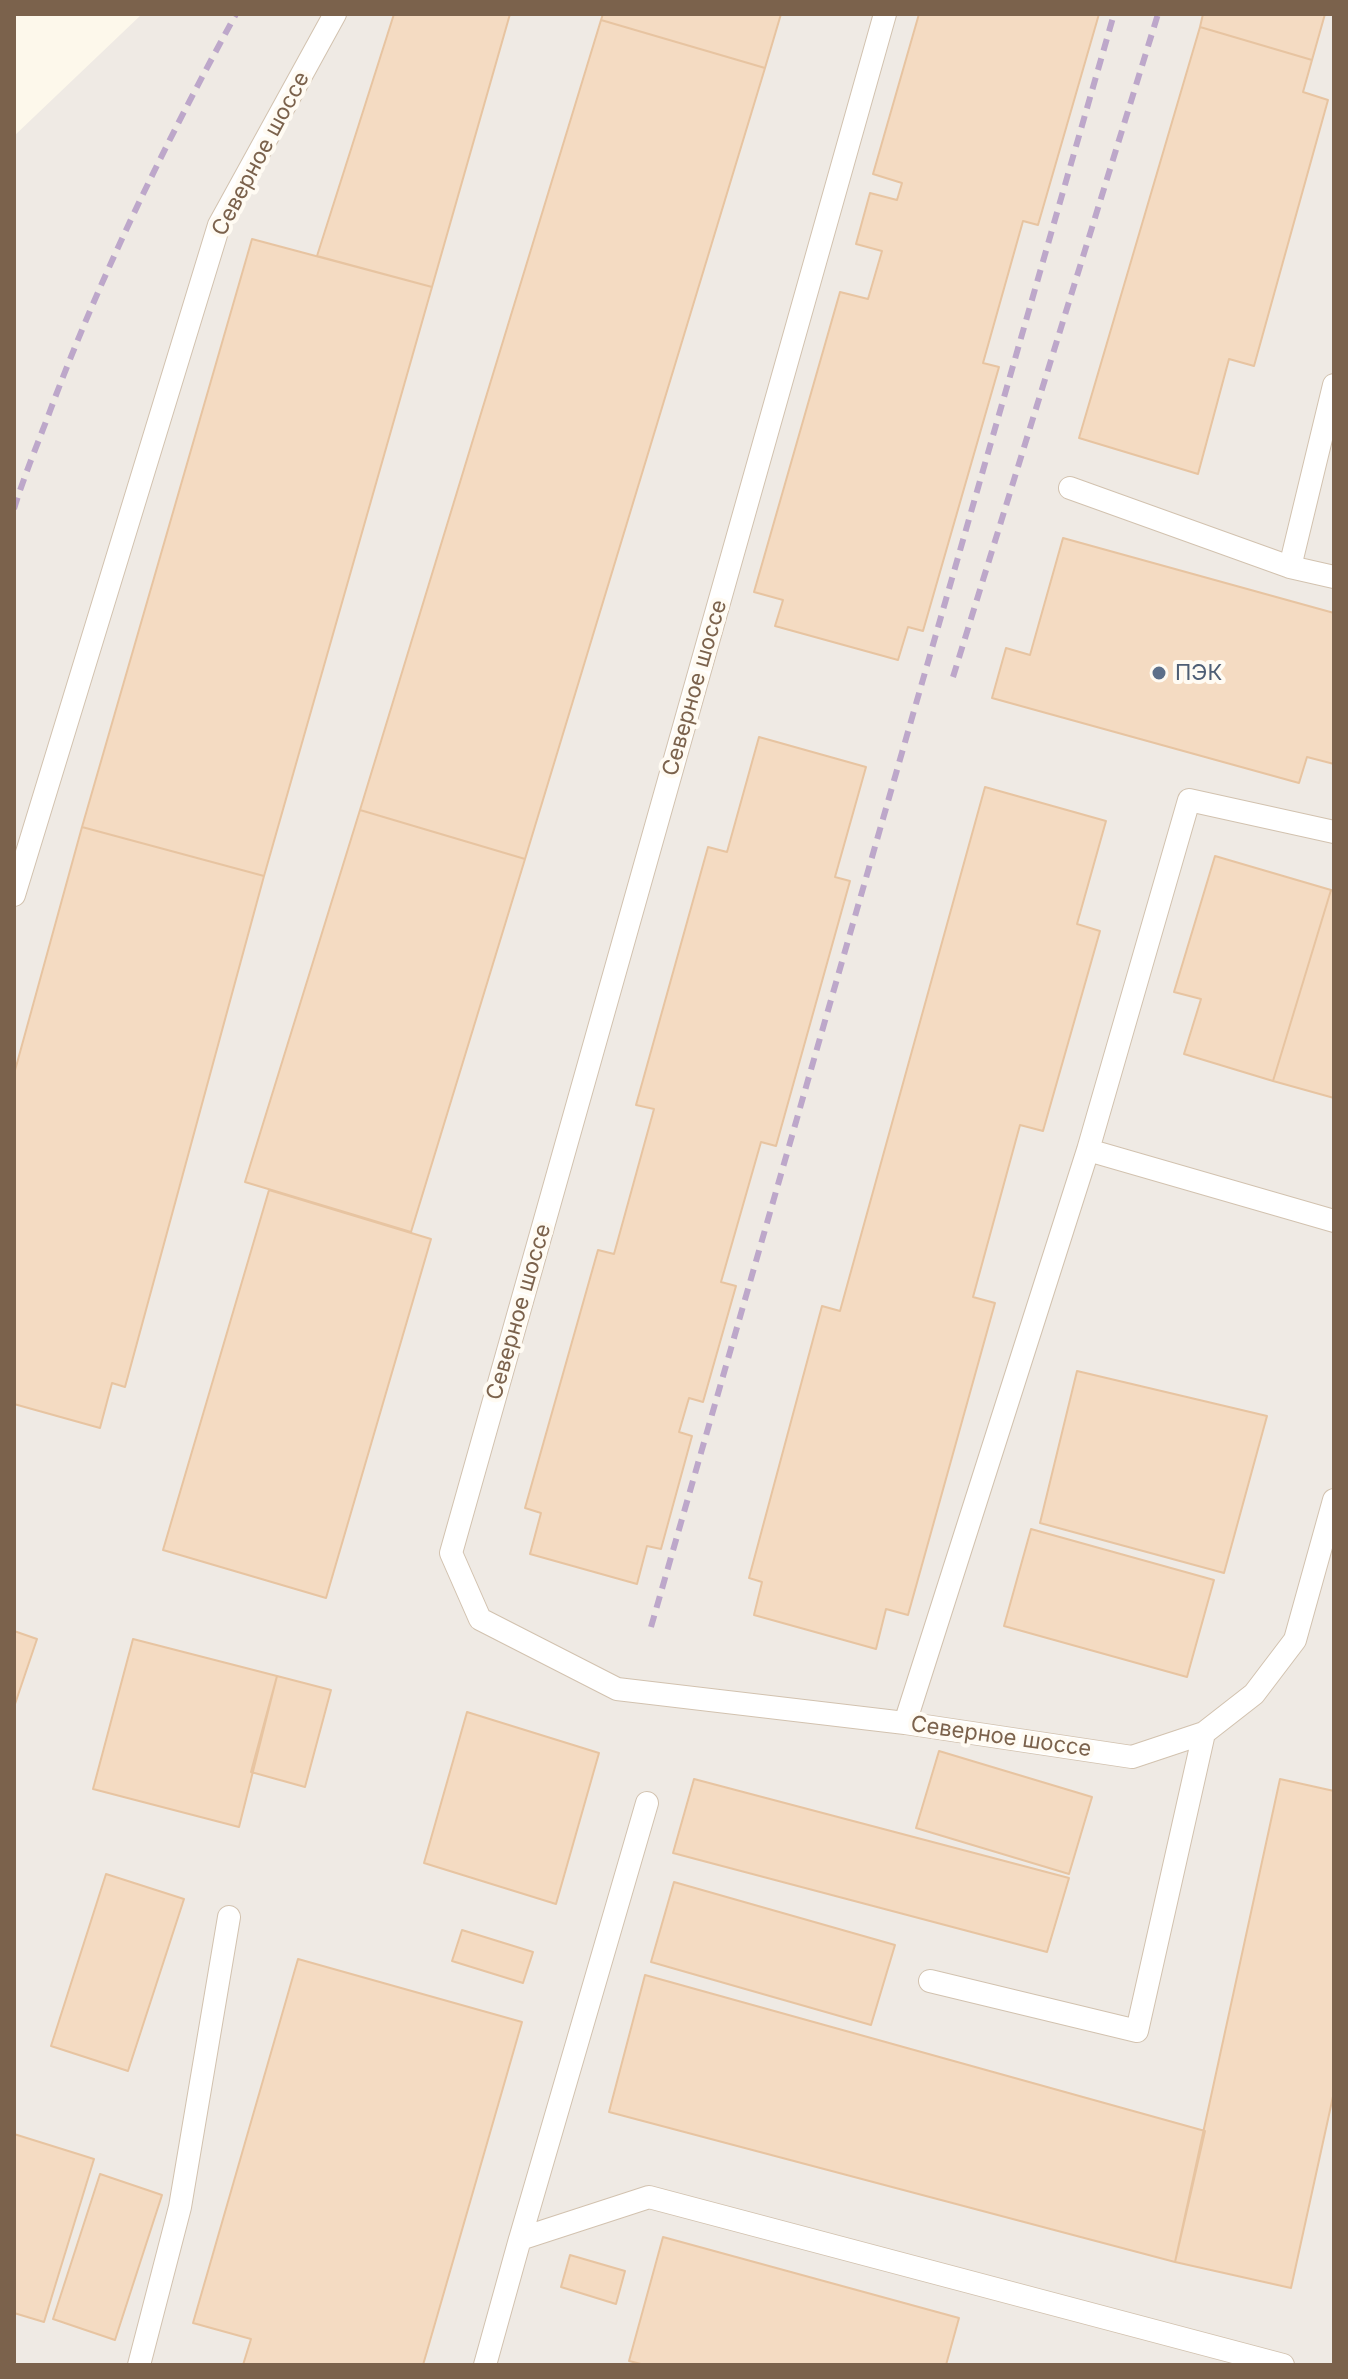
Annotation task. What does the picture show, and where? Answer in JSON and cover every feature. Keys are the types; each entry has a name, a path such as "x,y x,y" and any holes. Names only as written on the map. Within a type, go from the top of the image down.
{"lane":[{"name":"Северное шоссе","path":"14,895 219,225 335,14"},
{"name":"Северное шоссе","path":"885,14 451,1553 480,1619 617,1689 905,1723 1132,1757 1204,1733 1254,1694 1295,1640 1334,1500"},
{"path":"1290,567 1334,385"},
{"path":"1070,488 1290,567 1334,577"},
{"path":"905,1723 1088,1150 1189,800 1334,832"},
{"path":"1088,1150 1334,1221"},
{"path":"930,1981 1137,2031 1204,1733"},
{"path":"485,2365 647,1803"},
{"path":"139,2365 180,2207 229,1917"},
{"path":"520,2239 649,2197 1283,2365"}],"shaded area":[{"path":"142,14 1334,14 1334,2365 14,2365 14,136"}],"building":[{"path":"394,14 510,14 432,287 317,256"},
{"path":"603,14 781,14 765,68 601,20"},
{"path":"919,14 1099,14 1038,225 1023,221 983,363 999,367 923,631 908,627 898,660 775,626 783,600 754,592 840,292 868,299 882,251 856,244 870,193 897,200 902,183 873,174"},
{"path":"1203,14 1325,14 1312,60 1200,27"},
{"path":"601,20 765,68 525,859 360,810"},
{"path":"1200,27 1312,60 1303,92 1328,100 1254,366 1229,359 1198,474 1079,438"},
{"path":"252,239 432,287 264,876 82,827"},
{"path":"1063,538 1334,613 1334,764 1307,757 1299,783 992,698 1006,648 1030,655"},
{"path":"759,737 866,767 835,877 850,881 776,1146 761,1142 721,1282 736,1286 703,1402 689,1398 679,1432 692,1436 661,1549 647,1546 637,1584 530,1554 541,1513 525,1508 598,1250 614,1254 654,1109 636,1105 708,847 727,852"},
{"path":"985,787 1106,821 1077,924 1100,931 1043,1131 1020,1125 973,1297 995,1303 908,1615 886,1609 876,1649 754,1615 762,1582 749,1578 822,1306 840,1311"},
{"path":"360,810 525,859 411,1232 245,1182"},
{"path":"82,827 264,876 125,1387 112,1383 100,1428 14,1404 14,1074"},
{"path":"1215,856 1331,890 1273,1081 1184,1054 1201,999 1174,992"},
{"path":"1331,890 1334,891 1334,1098 1273,1081"},
{"path":"269,1190 431,1239 326,1598 163,1550"},
{"path":"1077,1371 1267,1416 1224,1573 1040,1523"},
{"path":"1031,1529 1214,1580 1187,1677 1004,1626"},
{"path":"14,1631 37,1639 14,1707"},
{"path":"133,1639 277,1676 239,1827 93,1789"},
{"path":"277,1676 331,1690 305,1787 251,1772"},
{"path":"467,1712 599,1753 556,1904 424,1863"},
{"path":"939,1751 1092,1797 1069,1874 916,1828"},
{"path":"694,1779 1069,1878 1047,1952 673,1853"},
{"path":"1280,1779 1334,1791 1334,2092 1291,2288 1175,2262"},
{"path":"106,1874 184,1899 128,2071 51,2046"},
{"path":"674,1882 895,1945 871,2025 651,1962"},
{"path":"462,1930 533,1952 523,1983 452,1961"},
{"path":"298,1959 522,2022 423,2365 243,2365 251,2339 193,2323"},
{"path":"645,1975 1205,2131 1175,2262 609,2112"},
{"path":"14,2134 94,2159 44,2322 14,2313"},
{"path":"100,2174 162,2195 115,2340 53,2319"},
{"path":"663,2237 959,2318 946,2365 645,2365 629,2361"},
{"path":"570,2255 625,2271 616,2304 561,2287"}],"railway":[{"path":"14,509 70,360 113,259 160,160 236,14"},
{"path":"651,1627 1114,14"},
{"path":"953,677 1158,14"}],"place":[{"name":"ПЭК","path":"1159,673"}]}
